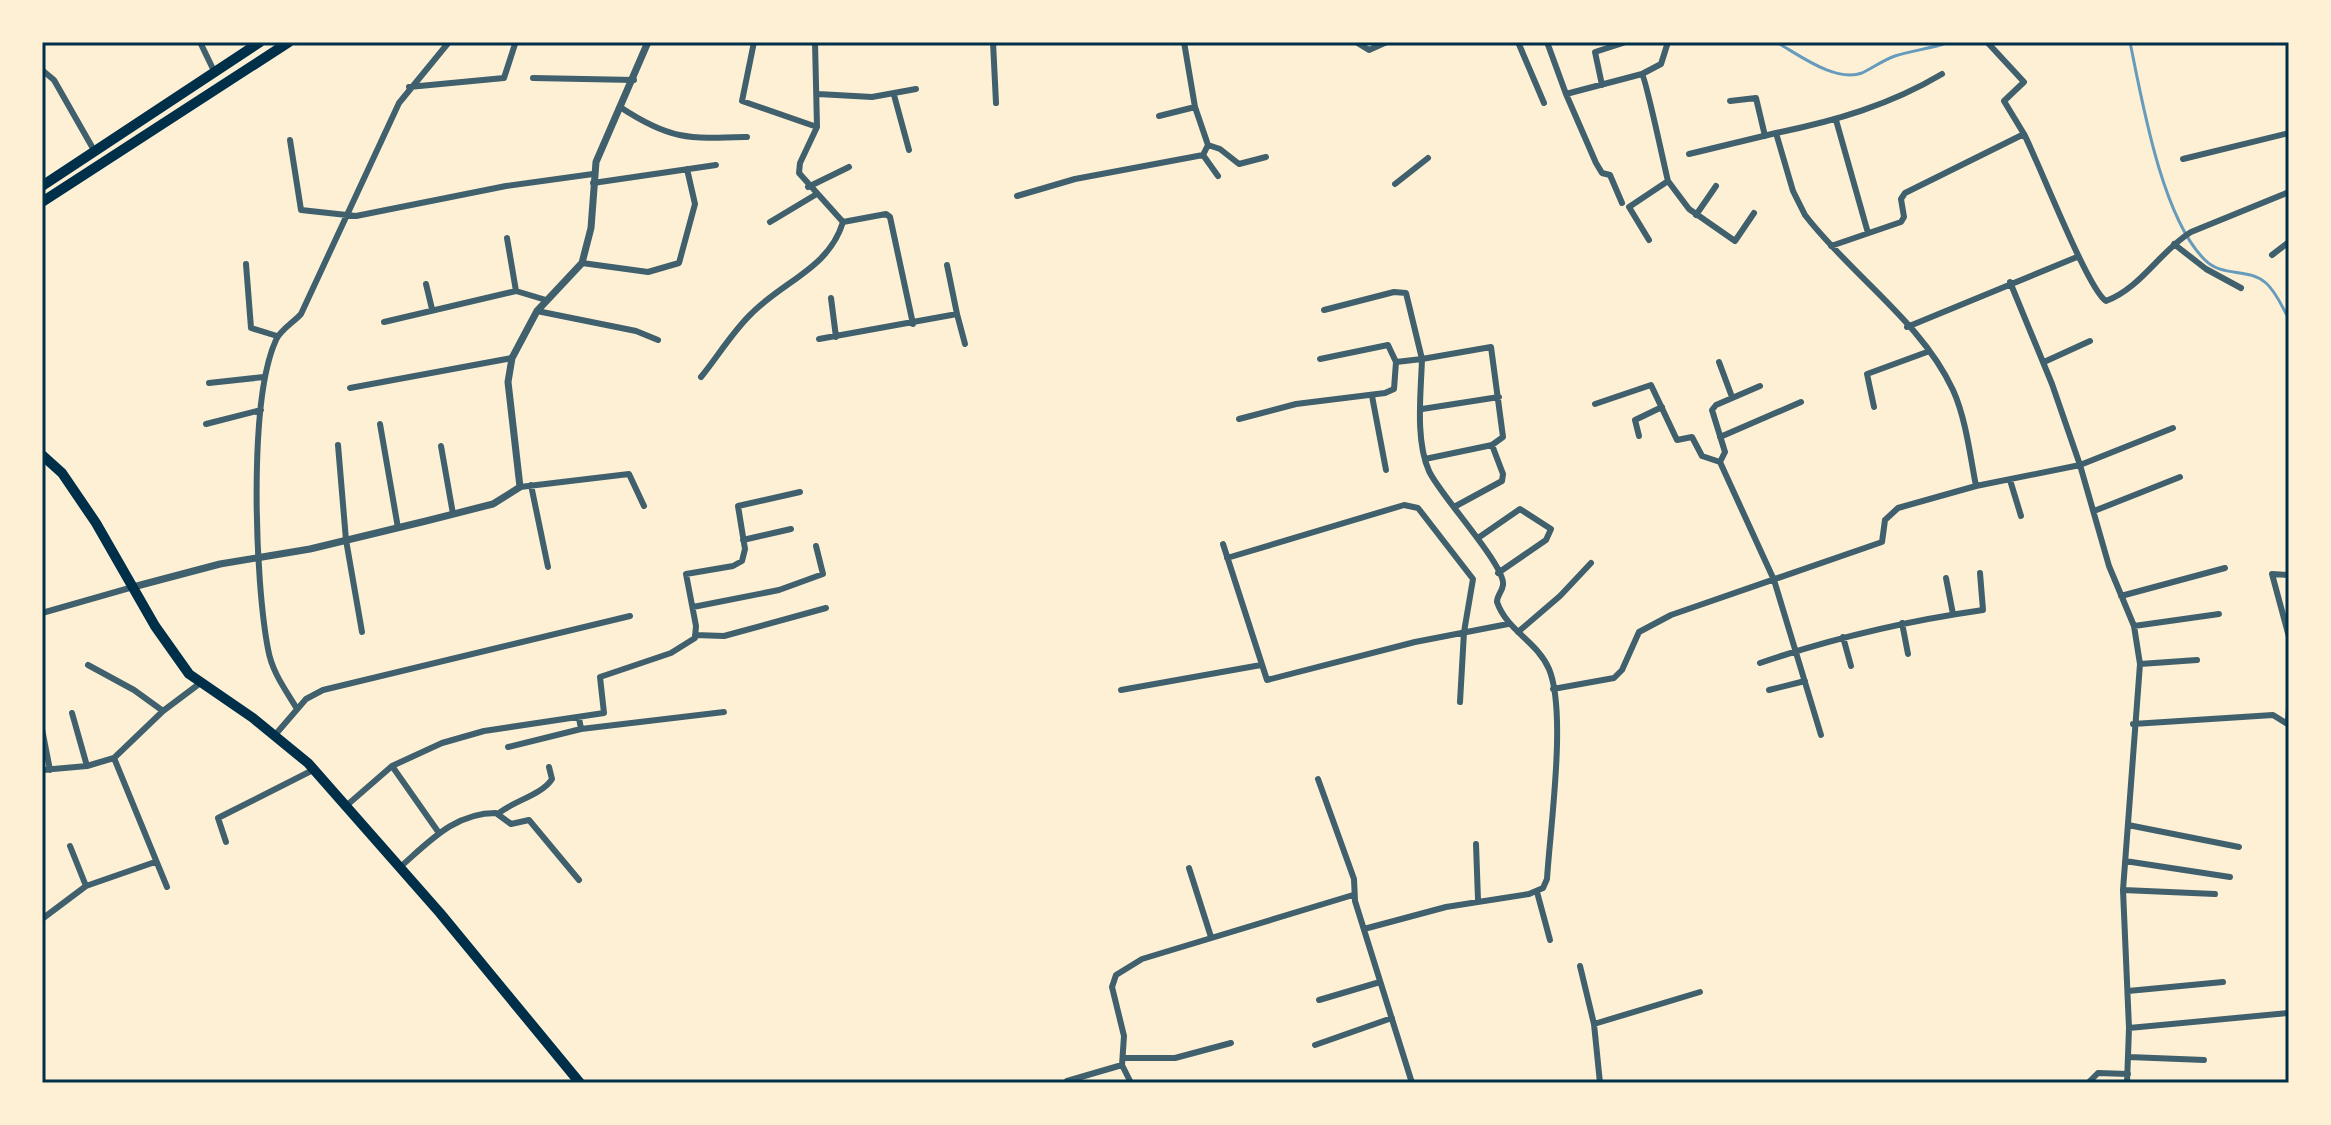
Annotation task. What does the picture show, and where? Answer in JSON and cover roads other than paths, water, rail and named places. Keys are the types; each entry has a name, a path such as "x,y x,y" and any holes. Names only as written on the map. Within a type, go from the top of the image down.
{"highway":[{"path":"42,186 260,42"},
{"path":"42,202 289,42"},
{"path":"42,455 74,490 155,626 199,684 275,735 313,770 522,1009 580,1083"}],"street":[{"path":"200,42 214,71"},
{"path":"297,709 280,684 268,650 257,556 264,377 277,336 301,314 343,217 409,87 449,42"},
{"path":"520,487 508,382 512,358 537,311 582,263 591,228 593,174 648,42"},
{"path":"754,42 742,101 817,127"},
{"path":"815,42 817,127 799,168 808,187 843,222"},
{"path":"993,42 996,103"},
{"path":"1155,42 1165,42"},
{"path":"1184,42 1195,107 1208,145 1203,155"},
{"path":"1356,42 1369,50 1387,42"},
{"path":"1547,42 1596,163 1602,173 1610,175 1622,203"},
{"path":"1566,94 1642,74 1661,64 1668,42"},
{"path":"1987,42 2024,82 2004,99 2066,223 2077,257 2099,296 2106,301 2164,258 2176,241 2191,232 2289,192"},
{"path":"1520,43 1544,103"},
{"path":"1602,85 1595,52 1623,43"},
{"path":"409,87 504,78 515,44"},
{"path":"42,70 54,80 95,152"},
{"path":"1642,74 1649,88 1651,118 1668,181 1696,215 1735,241 1754,213"},
{"path":"1689,154 1836,120 1897,97 1942,74"},
{"path":"533,78 634,80"},
{"path":"818,94 843,98 894,95 916,89"},
{"path":"894,95 909,150"},
{"path":"1730,101 1756,98 1765,136"},
{"path":"620,107 662,133 696,139 747,137"},
{"path":"1159,116 1195,107"},
{"path":"1836,120 1868,233"},
{"path":"1776,133 1799,205 1831,246 1907,327 1947,378 1959,405 1976,486"},
{"path":"2183,159 2289,133"},
{"path":"1831,246 1903,220 1901,199 1905,193 2024,134"},
{"path":"290,140 301,210 343,217 506,186 593,174"},
{"path":"1208,145 1220,149 1239,164 1266,157"},
{"path":"1203,155 1218,176"},
{"path":"1017,196 1075,179 1203,155"},
{"path":"1395,184 1428,158"},
{"path":"592,183 716,165"},
{"path":"808,187 849,167"},
{"path":"582,263 648,272 679,263 695,204 687,169"},
{"path":"1649,240 1629,207 1668,181"},
{"path":"1696,215 1716,186"},
{"path":"770,222 815,195"},
{"path":"843,222 886,214 890,217 913,324"},
{"path":"701,377 754,310 824,259 837,241 843,222"},
{"path":"507,238 516,291"},
{"path":"2176,241 2206,269 2241,288"},
{"path":"2272,255 2289,242"},
{"path":"1907,327 2077,257"},
{"path":"246,264 251,328 277,336"},
{"path":"947,265 965,344"},
{"path":"2010,282 2044,362 2080,465 2121,596 2134,626 2140,664 2133,724 2123,890 2129,1028 2127,1083"},
{"path":"426,284 432,309"},
{"path":"384,322 516,291 546,300"},
{"path":"1324,310 1394,292 1406,293 1422,359 1425,459 1433,478 1478,538 1498,573 1503,586 1497,602 1508,624 1546,663 1553,689 1556,734 1547,879 1537,892 1478,900 1364,929"},
{"path":"831,298 836,337"},
{"path":"537,311 636,331 658,340"},
{"path":"819,339 957,314"},
{"path":"2044,362 2090,341"},
{"path":"1239,419 1296,404 1372,396 1394,389 1396,362 1388,345 1320,359"},
{"path":"1396,362 1491,347 1503,437 1492,445 1425,459"},
{"path":"1874,407 1866,375 1927,352"},
{"path":"350,388 512,358"},
{"path":"1719,362 1732,397"},
{"path":"209,383 264,377"},
{"path":"1595,404 1649,384 1677,440 1692,437 1702,456 1720,462 1774,580 1821,735"},
{"path":"1720,462 1725,452 1712,410 1732,397 1760,386"},
{"path":"1372,396 1386,470"},
{"path":"1422,409 1499,397"},
{"path":"1720,437 1801,402"},
{"path":"1639,436 1635,420 1662,407"},
{"path":"206,424 261,410"},
{"path":"380,424 398,528"},
{"path":"1553,689 1614,678 1644,628 1690,607 1882,542 1885,520 1892,511 1976,486 2080,465 2173,428"},
{"path":"338,445 346,540 362,632"},
{"path":"1454,507 1502,481 1503,474 1492,445"},
{"path":"441,446 453,514"},
{"path":"42,613 257,556 346,540 493,504 520,487 531,485 629,474 644,506"},
{"path":"2094,511 2180,477"},
{"path":"2010,480 2021,516"},
{"path":"531,485 548,567"},
{"path":"346,806 392,766 442,743 484,731 604,713 600,677 671,653 689,644 695,635 686,574 739,564 744,558 738,506 800,492"},
{"path":"1227,558 1317,528 1414,506 1472,574 1464,632 1460,702"},
{"path":"1478,538 1520,509 1551,529 1546,540 1498,573"},
{"path":"743,540 791,529"},
{"path":"1223,544 1261,665 1270,681 1464,632 1508,624"},
{"path":"693,607 779,590 823,574 816,546"},
{"path":"1518,632 1560,596 1591,563"},
{"path":"2121,596 2225,568"},
{"path":"1760,663 1843,637 1984,609 1980,573"},
{"path":"2289,575 2272,574 2289,637"},
{"path":"1946,578 1953,614"},
{"path":"695,635 724,636 826,608"},
{"path":"2134,626 2219,614"},
{"path":"275,735 297,709 323,690 630,616"},
{"path":"1902,623 1908,654"},
{"path":"1843,637 1851,666"},
{"path":"2140,664 2197,660"},
{"path":"88,665 163,711"},
{"path":"1121,690 1261,665"},
{"path":"1769,690 1805,681"},
{"path":"42,729 46,770 87,766 114,758 163,711 199,684"},
{"path":"2133,724 2273,715 2288,724 2289,708"},
{"path":"508,747 581,729 724,712"},
{"path":"72,713 87,766"},
{"path":"579,718 581,729"},
{"path":"114,758 167,887"},
{"path":"392,766 439,833"},
{"path":"399,868 439,833 470,816 499,813 523,796 546,787 552,779 549,767"},
{"path":"226,842 218,818 313,770"},
{"path":"1318,779 1354,879 1353,895 1412,1083"},
{"path":"499,813 511,824 529,820 579,880"},
{"path":"2128,825 2239,847"},
{"path":"1476,844 1478,900"},
{"path":"70,846 86,886"},
{"path":"2125,861 2230,877"},
{"path":"42,919 86,886 155,862"},
{"path":"1189,868 1211,937"},
{"path":"2123,890 2215,894"},
{"path":"1537,892 1550,940"},
{"path":"1131,1083 1123,1061 1124,1036 1112,987 1116,975 1142,959 1353,895"},
{"path":"1580,966 1594,1024 1600,1083"},
{"path":"1319,1000 1380,982"},
{"path":"2128,991 2223,982"},
{"path":"1594,1024 1700,992"},
{"path":"2129,1028 2289,1013"},
{"path":"1315,1045 1392,1018"},
{"path":"1067,1081 1123,1061 1187,1056 1231,1043"},
{"path":"2129,1057 2204,1060"},
{"path":"2088,1083 2098,1073 2128,1074"}],"waterway":[{"path":"1776,42 1817,66 1851,75 1862,73 1895,56 1949,42"},
{"path":"2130,42 2156,157 2177,217 2190,241 2212,266 2251,275 2266,283 2289,319"}]}
